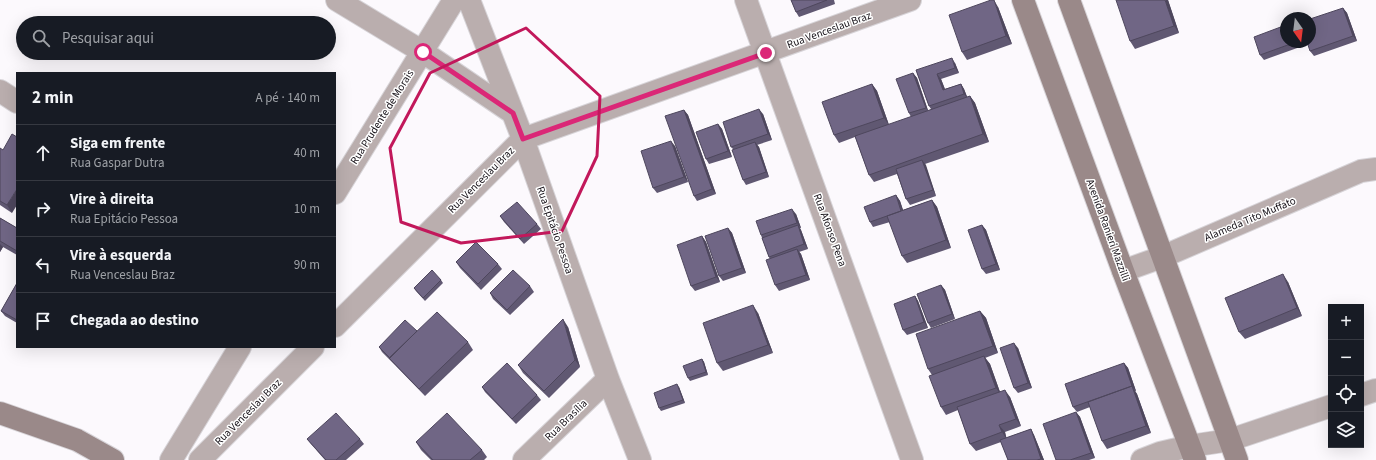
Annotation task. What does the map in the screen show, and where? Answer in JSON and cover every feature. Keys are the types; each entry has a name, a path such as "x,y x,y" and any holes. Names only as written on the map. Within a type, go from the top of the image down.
{"street":[{"path":"337,0 423,52 513,113"},
{"name":"Rua Prudente de Morais","path":"336,191 454,0"},
{"name":"Rua Epitácio Pessoa","path":"469,0 523,139 608,379 640,460"},
{"name":"Rua Afonso Pena","path":"746,0 912,460"},
{"name":"Rua Venceslau Braz","path":"336,325 523,139 766,53 910,0"},
{"name":"Avenida Ranieri Mazzilli","path":"1023,0 1123,271 1193,453"},
{"path":"1069,0 1234,450"},
{"path":"0,91 16,101"},
{"name":"Alameda Tito Muffato","path":"1123,271 1162,257 1361,171 1376,169"},
{"path":"171,460 239,348"},
{"name":"Rua Venceslau Braz","path":"200,460 312,348"},
{"name":"Rua Brasília","path":"524,460 608,379"},
{"path":"1364,394 1376,390"},
{"path":"1142,460 1160,454 1234,450 1328,407"},
{"path":"0,413 77,440 113,460"}],"highlighted area":[{"path":"526,28 600,96 597,156 562,231 461,243 401,222 390,148 430,73"}],"building":[{"path":"791,0 827,0 796,12"},
{"path":"994,0 1006,36 962,52 949,15"},
{"path":"1116,0 1165,0 1174,26 1130,41"},
{"path":"1343,8 1353,36 1310,51 1309,48 1316,48 1316,17"},
{"path":"1280,27 1280,48 1260,55 1254,37"},
{"path":"952,58 955,68 937,74 943,90 961,84 964,94 929,106 916,70"},
{"path":"913,73 926,108 909,113 896,79"},
{"path":"872,84 884,118 834,135 822,102"},
{"path":"970,96 983,134 869,175 855,136"},
{"path":"759,109 768,134 731,147 723,122"},
{"path":"684,110 712,189 694,196 665,116"},
{"path":"718,124 728,151 706,159 696,132"},
{"path":"12,134 16,136 16,191 7,205 0,201 0,148 3,150"},
{"path":"671,141 684,177 653,188 641,151"},
{"path":"755,142 766,172 743,180 732,150"},
{"path":"922,160 933,190 906,199 896,169"},
{"path":"896,195 901,211 870,222 864,207"},
{"path":"932,200 946,240 902,256 887,216"},
{"path":"517,202 537,224 520,239 500,216"},
{"path":"792,209 797,223 761,235 756,221"},
{"path":"0,218 16,227 16,250 0,241"},
{"path":"798,225 804,244 769,257 762,238"},
{"path":"982,225 996,264 982,269 968,230"},
{"path":"728,228 742,268 719,276 705,236"},
{"path":"702,236 716,277 691,286 677,245"},
{"path":"476,242 498,264 478,284 456,262"},
{"path":"797,249 806,275 775,285 766,260"},
{"path":"432,270 441,280 423,298 414,288"},
{"path":"513,270 530,286 507,310 490,293"},
{"path":"1283,274 1297,308 1239,332 1225,298"},
{"path":"16,285 16,319 1,311"},
{"path":"941,285 952,314 928,323 917,294"},
{"path":"915,296 924,322 903,330 894,304"},
{"path":"753,305 768,345 717,363 703,323"},
{"path":"980,311 993,346 928,369 916,334"},
{"path":"437,312 468,342 419,389 389,358"},
{"path":"563,319 575,360 544,391 518,365"},
{"path":"405,320 417,331 390,358 379,347"},
{"path":"1014,343 1028,383 1014,388 1000,348"},
{"path":"984,356 996,388 941,407 929,376"},
{"path":"702,359 706,372 688,378 683,366"},
{"path":"507,363 537,395 512,419 482,387"},
{"path":"1124,363 1132,386 1073,407 1065,384"},
{"path":"677,384 683,400 659,408 654,393"},
{"path":"1132,386 1146,426 1102,441 1088,402"},
{"path":"1005,390 1016,419 999,425 1002,432 970,444 957,407"},
{"path":"1076,412 1091,453 1070,460 1056,460 1043,424"},
{"path":"336,413 360,439 336,460 326,460 307,439"},
{"path":"447,413 482,450 470,460 433,460 416,442"},
{"path":"1031,429 1041,459 1008,460 1000,440"}],"route":[{"path":"423,52 513,113 523,139 766,53"}]}
